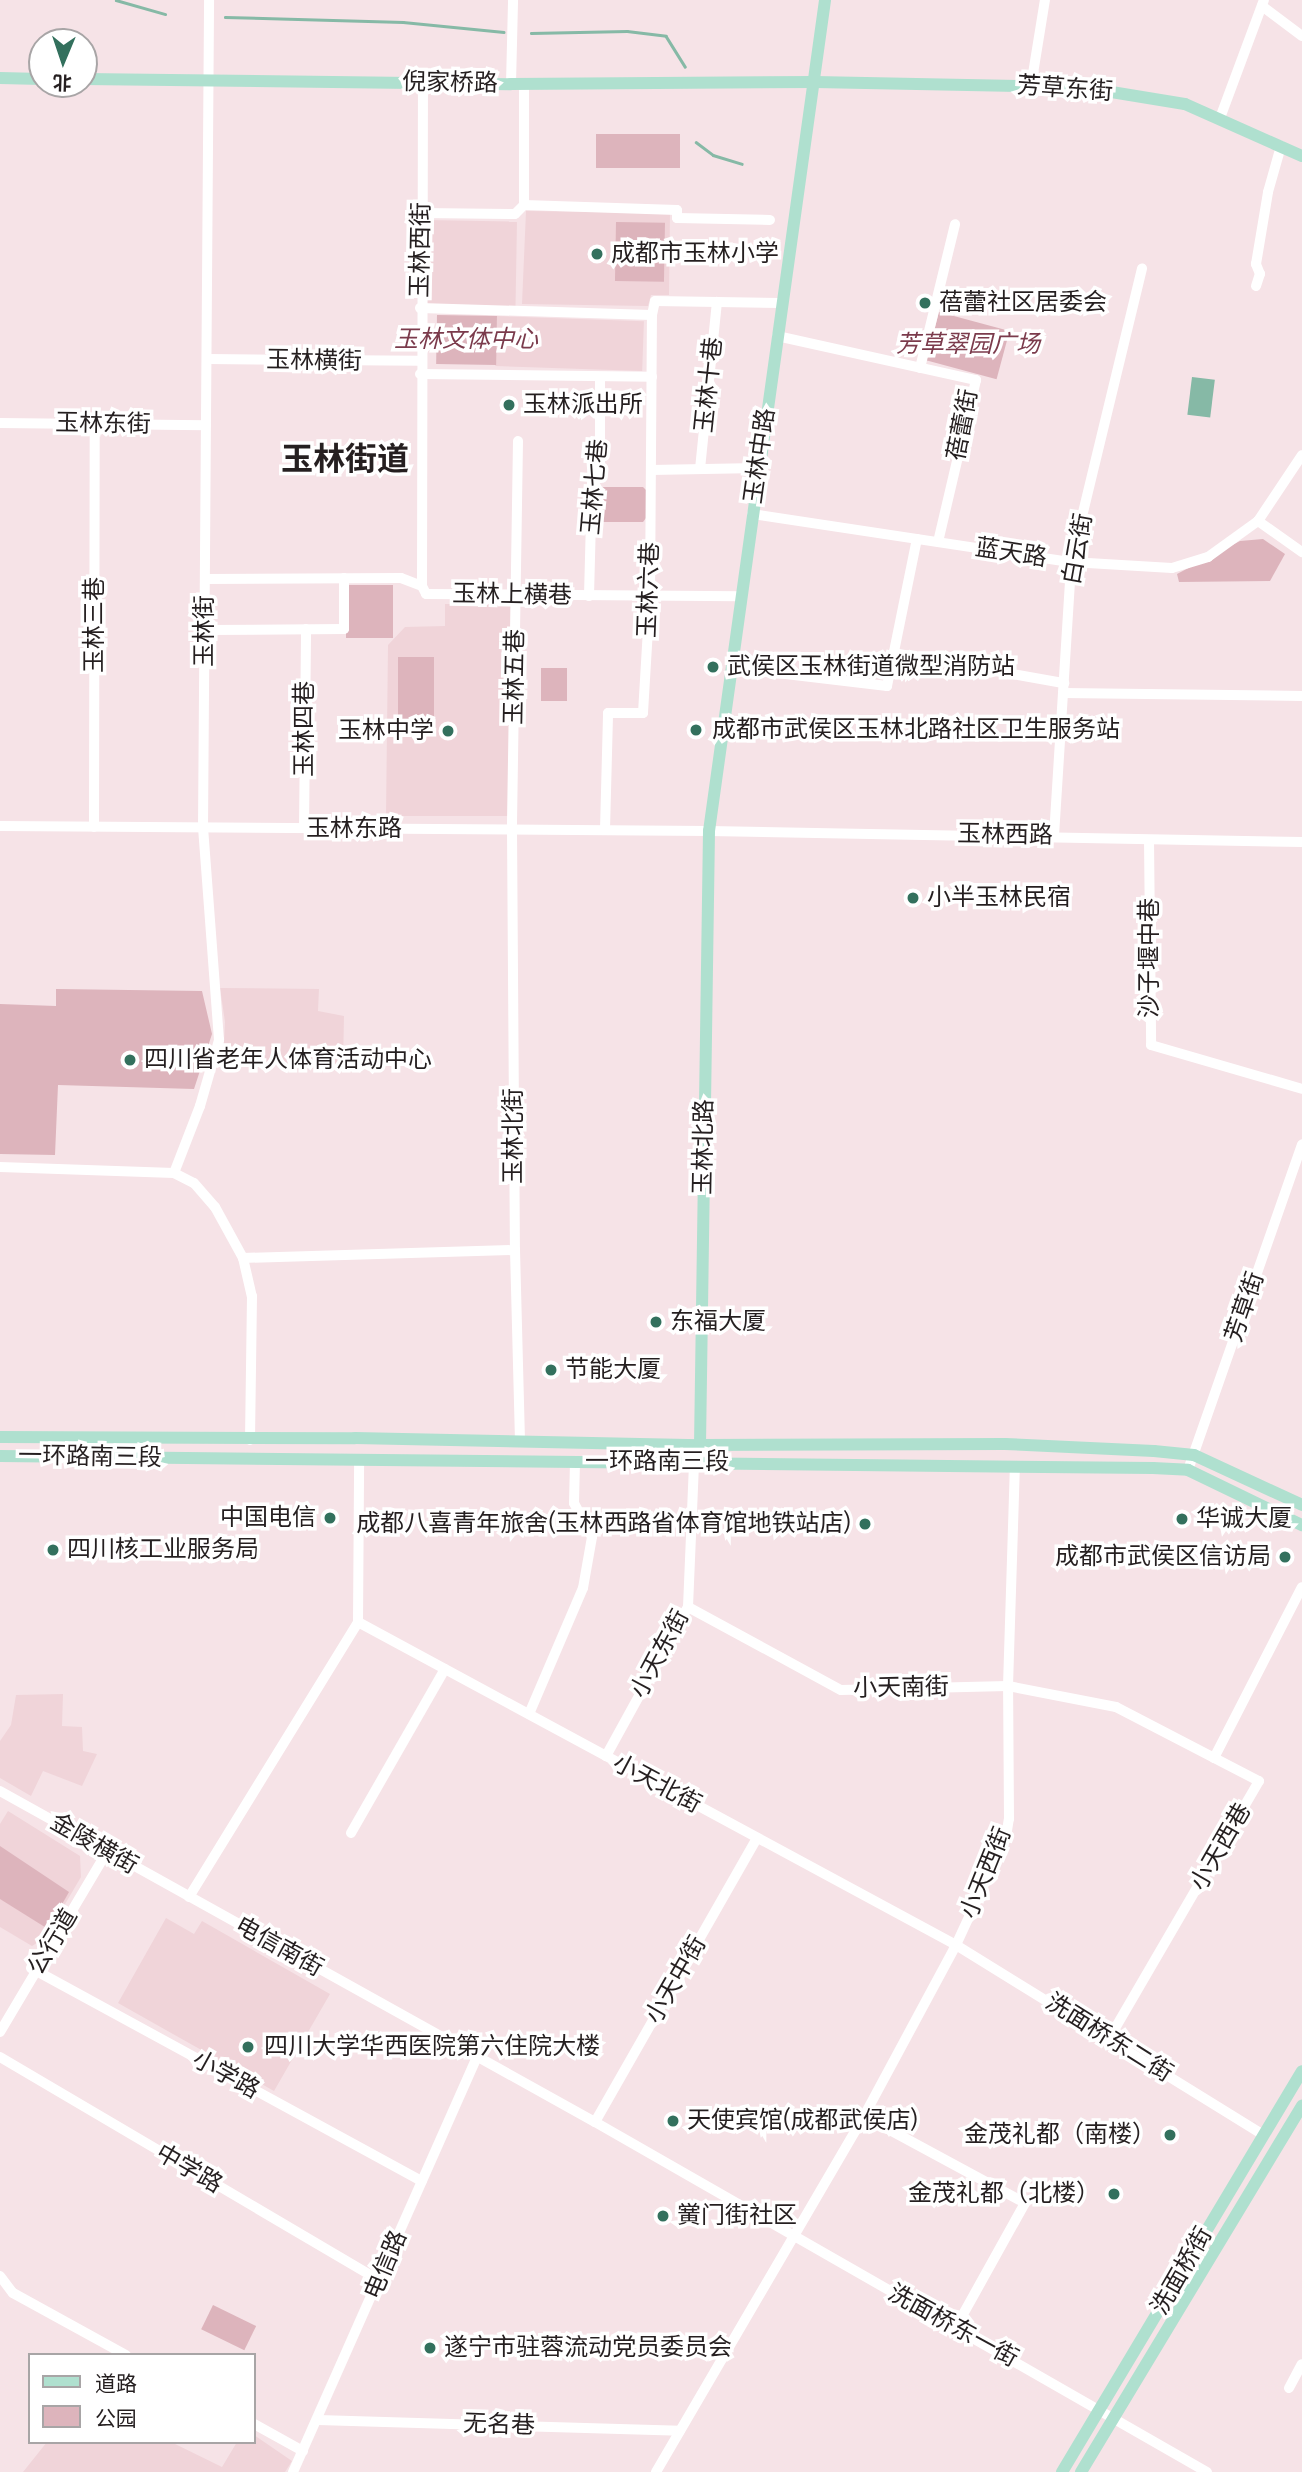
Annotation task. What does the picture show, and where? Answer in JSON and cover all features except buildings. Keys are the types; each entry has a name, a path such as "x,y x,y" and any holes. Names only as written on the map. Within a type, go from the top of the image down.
{"main road":[{"name":"玉林中路","path":"709,831 825,0"},
{"path":"0,78 28,79"},
{"name":"倪家桥路","path":"98,79 518,84 815,82"},
{"name":"芳草东街","path":"815,82 1081,87 1164,99 1220,118 1302,156"},
{"name":"玉林北路","path":"694,1462 700,1445 709,831"},
{"name":"一环路南三段","path":"0,1437 700,1445 1005,1444 1194,1455 1302,1505"},
{"path":"564,1443 573,1452 569,1461"},
{"name":"一环路南三段","path":"0,1456 694,1462 1188,1470 1302,1525"},
{"name":"洗面桥街","path":"1062,2472 1302,2071"},
{"name":"洗面桥街","path":"1081,2472 1298,2124 1302,2106"}],"street":[{"name":"玉林街","path":"174,1172 200,1106 219,1040 204,828 209,0"},
{"path":"421,214 515,215 524,205 513,0"},
{"path":"1031,86 1045,0"},
{"path":"1220,118 1263,3 1302,36"},
{"name":"玉林西街","path":"422,586 420,308 423,83"},
{"path":"1256,286 1260,274 1256,264 1268,192 1281,146"},
{"path":"524,205 677,210 677,218 770,220"},
{"path":"920,368 955,224"},
{"name":"白云街","path":"1054,836 1071,562 1142,268"},
{"path":"420,308 652,315 654,301 781,303"},
{"name":"玉林十巷","path":"700,469 717,302"},
{"name":"玉林六巷","path":"605,830 608,713 643,713 650,596 652,315"},
{"name":"蓓蕾街","path":"777,336 976,380 938,542"},
{"name":"玉林横街","path":"208,359 420,361"},
{"path":"420,374 652,377"},
{"name":"玉林七巷","path":"589,596 592,483 600,476 600,377"},
{"name":"玉林东街","path":"0,423 206,425"},
{"name":"玉林三巷","path":"94,827 95,424"},
{"name":"玉林五巷","path":"512,830 518,441"},
{"path":"1302,455 1258,522 1302,552"},
{"path":"651,470 758,468"},
{"name":"蓝天路","path":"752,514 1071,562 1172,568 1208,557 1258,522"},
{"path":"761,671 887,686 917,539"},
{"path":"205,630 344,629 344,578"},
{"name":"玉林上横巷","path":"205,579 401,578 422,586 426,594 516,597 741,596"},
{"name":"玉林四巷","path":"304,828 306,629"},
{"path":"893,653 1063,688 1302,696"},
{"name":"玉林东路","path":"0,826 709,831"},
{"name":"玉林北街","path":"512,830 514,1250 520,1443"},
{"name":"玉林西路","path":"709,831 1302,842"},
{"name":"沙子堰中巷","path":"1149,840 1151,1045 1302,1089"},
{"name":"芳草街","path":"1188,1470 1302,1144"},
{"path":"0,1167 174,1172 194,1184 215,1207 243,1258 252,1296 250,1440"},
{"path":"243,1258 514,1250"},
{"path":"188,1897 358,1622 359,1460"},
{"path":"529,1714 583,1588 593,1536 574,1503 569,1461"},
{"name":"小天东街","path":"606,1756 688,1607 694,1462"},
{"name":"小天西街","path":"656,2472 791,2235 864,2116 956,1945 1006,1837 1009,1819 1008,1686 1015,1466"},
{"path":"1214,1758 1302,1587"},
{"name":"小天南街","path":"688,1607 841,1690 1008,1686"},
{"name":"小天北街","path":"358,1622 956,1945"},
{"path":"351,1833 445,1670"},
{"name":"小天西巷","path":"1008,1686 1116,1707 1259,1781 1110,2037"},
{"name":"金陵横街","path":"0,1791 188,1897"},
{"name":"小天中街","path":"595,2122 757,1838"},
{"name":"公行道","path":"0,2020 105,1851"},
{"name":"电信南街","path":"188,1897 595,2122 791,2235"},
{"name":"洗面桥东二街","path":"956,1945 1110,2037 1262,2134"},
{"name":"公行道","path":"0,2032 33,1969"},
{"name":"小学路","path":"33,1969 422,2182"},
{"name":"中学路","path":"0,2057 379,2280"},
{"name":"电信路","path":"293,2472 477,2057"},
{"path":"864,2116 1025,2203 956,2327"},
{"name":"洗面桥东一街","path":"791,2235 1207,2472"},
{"path":"0,2276 13,2293 122,2353"},
{"path":"1289,2388 1302,2364"},
{"name":"无名巷","path":"318,2420 680,2431"},
{"path":"256,2425 303,2451"}],"shaded area":[{"name":"成都市玉林小学","path":"526,211 670,213 669,295 651,295 648,306 522,304"},
{"path":"425,220 517,222 516,307 424,305"},
{"path":"497,316 644,321 642,371 495,366"},
{"path":"1192,377 1215,380 1210,418 1187,415"},
{"name":"玉林中学","path":"445,604 512,604 508,816 386,816 388,645 405,627 445,626"},
{"path":"220,988 319,989 318,1011 344,1016 343,1065 223,1063 225,1022"},
{"path":"63,1694 62,1726 82,1727 83,1751 97,1754 82,1786 43,1771 31,1796 0,1778 0,1741 11,1725 16,1695"},
{"path":"8,1811 80,1856 81,1877 45,1938 32,1946 0,1927 0,1824"},
{"name":"四川大学华西医院第六住院大楼","path":"166,1918 194,1934 202,1921 330,1994 274,2091 118,2003"},
{"path":"256,2436 292,2461 285,2472 23,2472 45,2444 175,2444 222,2467 236,2444 256,2444"}],"green space":[{"path":"596,134 680,134 680,168 596,168"},
{"path":"616,222 665,223 664,282 615,281"},
{"name":"芳草翠园广场","path":"939,312 1010,331 997,379 926,360"},
{"name":"玉林文体中心","path":"437,315 497,316 496,365 436,364"},
{"path":"598,487 643,487 647,491 646,518 643,522 599,522 594,517 594,492"},
{"path":"1263,539 1285,554 1270,581 1179,582 1177,574 1240,541"},
{"path":"346,585 393,585 393,638 346,638"},
{"path":"398,657 434,657 434,719 398,719"},
{"path":"541,668 567,668 567,701 541,701"},
{"name":"四川省老年人体育活动中心","path":"56,989 202,991 212,1034 194,1089 58,1085 55,1155 0,1154 0,1004 56,1006"},
{"path":"0,1846 69,1892 48,1929 0,1899"},
{"path":"213,2305 256,2326 244,2350 201,2329"}],"waterway":[{"path":"116,0 165,14"},
{"path":"225,17 403,22 504,32"},
{"path":"531,33 627,31 666,36 685,66"},
{"path":"696,142 713,155 742,164"}],"place":[{"name":"成都市玉林小学","path":"597,254"},
{"name":"蓓蕾社区居委会","path":"925,303"},
{"name":"玉林派出所","path":"509,405"},
{"name":"武侯区玉林街道微型消防站","path":"713,667"},
{"name":"成都市武侯区玉林北路社区卫生服务站","path":"696,730"},
{"name":"玉林中学","path":"448,731"},
{"name":"小半玉林民宿","path":"913,898"},
{"name":"四川省老年人体育活动中心","path":"130,1060"},
{"name":"东福大厦","path":"656,1322"},
{"name":"节能大厦","path":"551,1370"},
{"name":"中国电信","path":"330,1518"},
{"name":"华诚大厦","path":"1182,1519"},
{"name":"成都八喜青年旅舍(玉林西路省体育馆地铁站店)","path":"865,1524"},
{"name":"四川核工业服务局","path":"53,1550"},
{"name":"成都市武侯区信访局","path":"1285,1557"},
{"name":"四川大学华西医院第六住院大楼","path":"248,2047"},
{"name":"天使宾馆(成都武侯店)","path":"673,2121"},
{"name":"金茂礼都（南楼）","path":"1170,2135"},
{"name":"金茂礼都（北楼）","path":"1114,2194"},
{"name":"黉门街社区","path":"663,2216"},
{"name":"遂宁市驻蓉流动党员委员会","path":"430,2348"}],"district":[{"name":"玉林街道","path":"345,459"}]}
